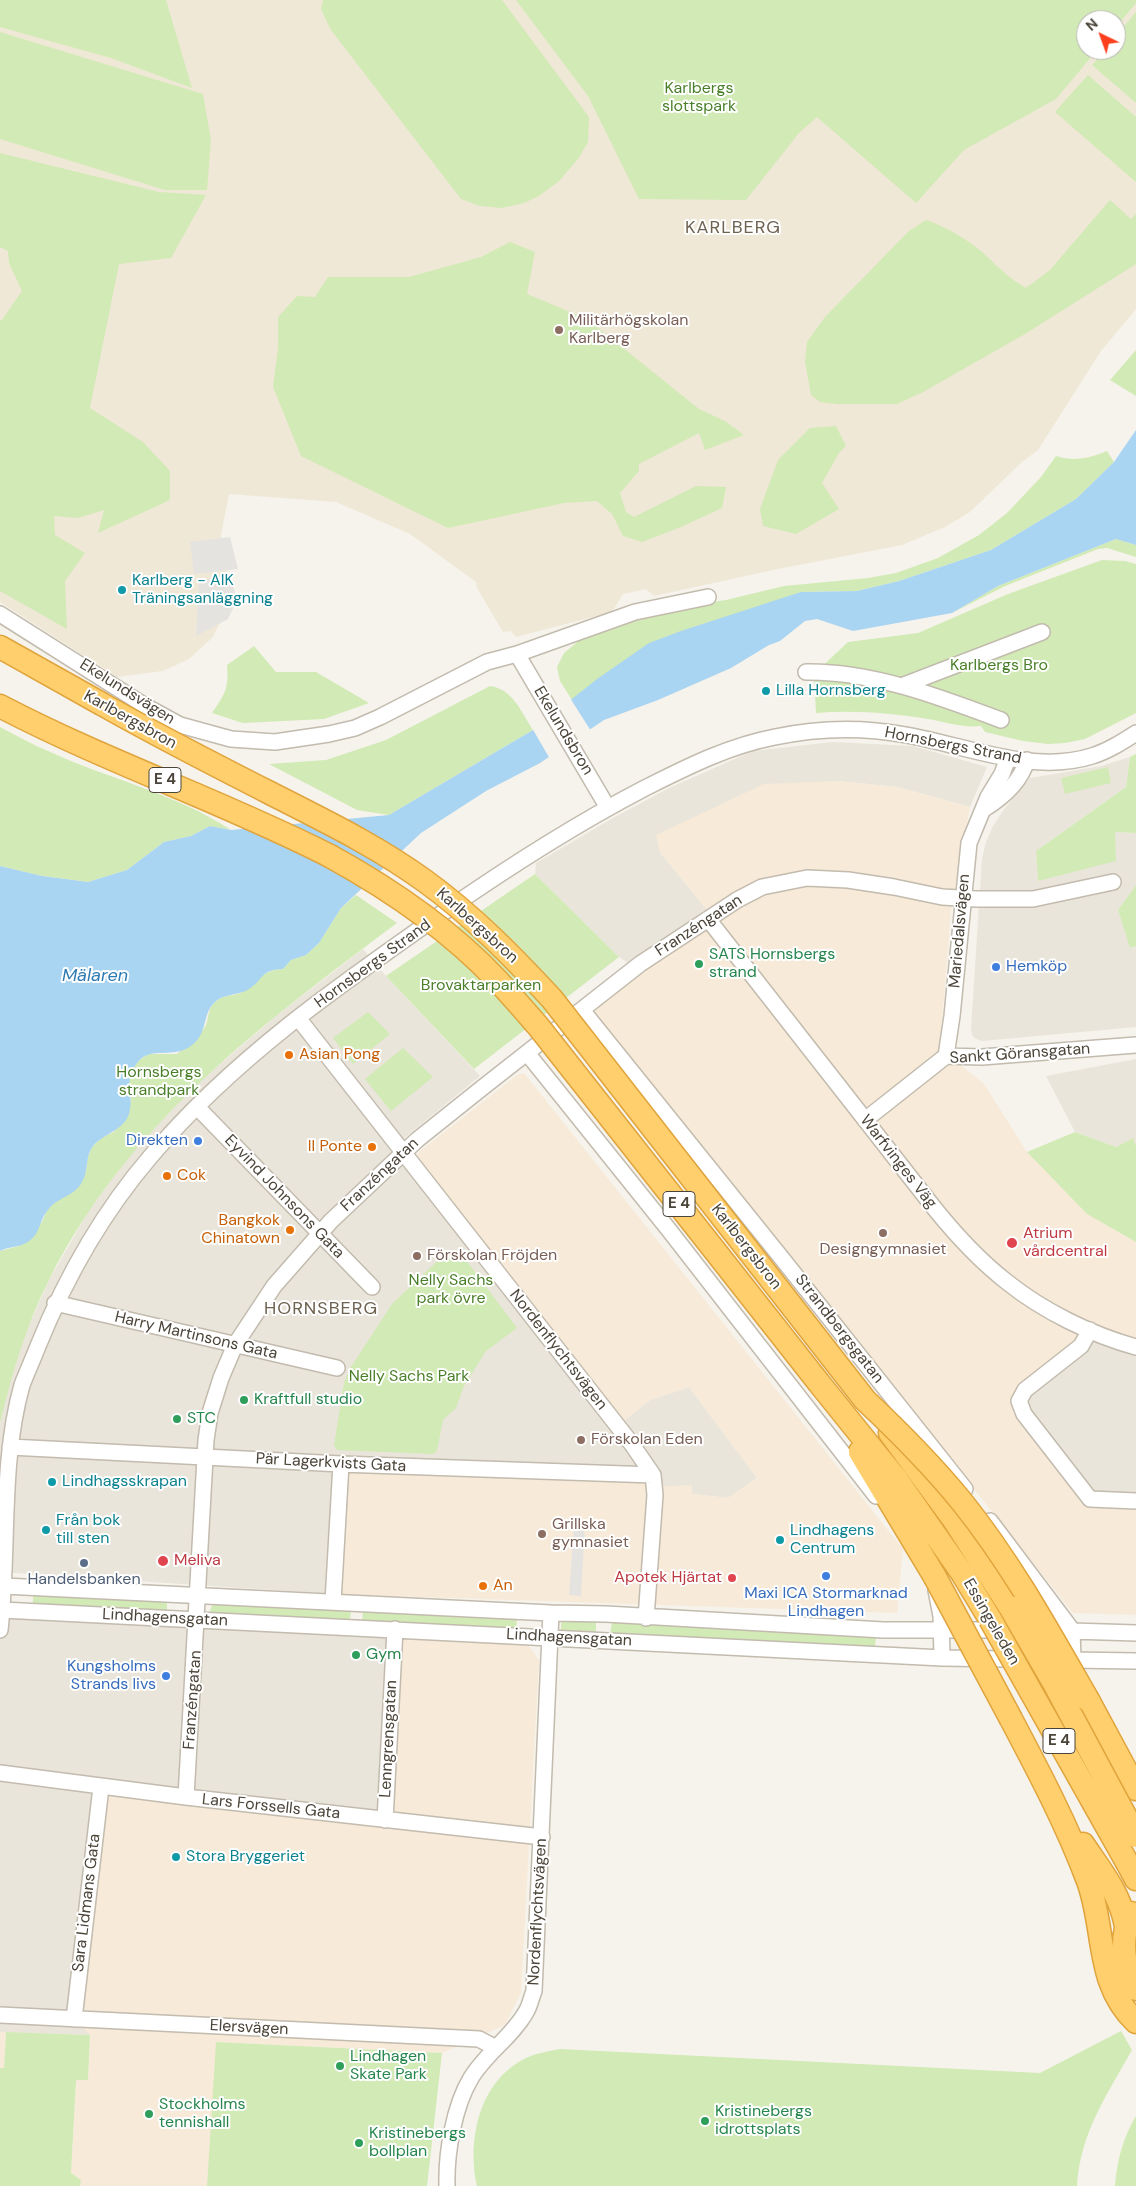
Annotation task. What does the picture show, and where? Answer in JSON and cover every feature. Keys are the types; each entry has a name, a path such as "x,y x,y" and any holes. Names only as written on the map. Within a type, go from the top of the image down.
{"highway":[{"name":"Karlbergsbron","path":"0,647 165,740 362,841 425,881 468,915 552,999 865,1400"},
{"name":"Karlbergsbron","path":"0,706 55,735 284,832 352,868 389,892 452,939 496,979 538,1026 819,1383"},
{"path":"819,1383 935,1577 1054,1802 1088,1881 1097,1913 1106,1968 1112,1991 1121,2006 1136,2022"},
{"name":"Essingeleden","path":"819,1383 897,1480 962,1573 1048,1721 1136,1879"},
{"path":"865,1400 916,1448 962,1502 1001,1555 1050,1634 1136,1789"},
{"name":"Essingeleden","path":"865,1400 954,1520 995,1582 1055,1685 1136,1836"},
{"path":"1054,1802 1117,1894 1122,1908 1131,1916 1124,1961 1136,1988"}],"street":[{"name":"Ekelundsvägen","path":"0,614 147,707 180,725 231,738 275,742 355,728 486,662 517,654 635,612 708,597"},
{"path":"904,686 1042,632"},
{"name":"Ekelundsbron","path":"517,654 608,808"},
{"path":"806,672 836,674 904,686 1001,720"},
{"name":"Hornsbergs Strand","path":"0,1630 4,1586 6,1498 13,1426 22,1385 55,1303 87,1244 150,1157 243,1062 298,1018 369,965 531,853 608,808 695,762 733,748 775,737 812,731 850,730 892,733 1008,758 1058,762 1087,758 1111,748 1136,733"},
{"name":"Mariedalsvägen","path":"946,1056 952,1016 969,843 988,797 1002,774 1008,758"},
{"name":"Mariedalsvägen","path":"984,809 1008,790 1021,775 1027,760"},
{"name":"Franzéngatan","path":"186,1797 210,1413 221,1378 235,1344 274,1286 319,1233 403,1154 640,964 737,900 762,887 807,878 848,880 942,897 1033,899 1113,882"},
{"name":"Warfvinges Väg","path":"708,919 950,1228 1000,1276 1023,1294 1090,1330 1136,1347"},
{"name":"Strandbergsgatan","path":"582,1010 943,1461 1072,1630"},
{"name":"Nordenflychtsvägen","path":"298,1018 631,1442 653,1475 655,1495 646,1618"},
{"name":"Sankt Göransgatan","path":"865,1120 946,1056 982,1056 1136,1045"},
{"path":"527,1053 687,1252 912,1544 933,1576 941,1616 942,1658"},
{"name":"Eyvind Johnsons Gata","path":"197,1107 372,1287"},
{"name":"Harry Martinsons Gata","path":"55,1303 337,1368"},
{"path":"1090,1330 1082,1346 1025,1390 1019,1401 1024,1414 1090,1499 1136,1501"},
{"name":"Pär Lagerkvists Gata","path":"10,1447 341,1464 653,1475"},
{"path":"333,1602 341,1464"},
{"name":"Lindhagensgatan","path":"4,1586 198,1594 552,1613 606,1614 646,1618 883,1630 1072,1630 1136,1633"},
{"name":"Lindhagensgatan","path":"2,1610 942,1658 1136,1661"},
{"name":"Nordenflychtsvägen","path":"447,2186 451,2137 458,2105 472,2077 509,2035 527,2011 534,1990 552,1613"},
{"name":"Lenngrensgatan","path":"385,1820 395,1629"},
{"path":"1072,1630 1073,1659"},
{"name":"Lars Forssells Gata","path":"0,1773 101,1787 542,1837"},
{"name":"Sara Lidmans Gata","path":"74,2019 101,1787"},
{"name":"Elersvägen","path":"0,2015 479,2039 496,2048"}],"shaded area":[{"name":"Militärhögskolan Karlberg","path":"0,0 1136,0 1136,309 1101,351 1038,450 1022,462 970,512 945,527 902,545 654,596 646,589 623,594 612,612 516,637 511,631 503,632 477,588 476,582 410,534 336,502 229,494 221,535 232,598 213,637 189,659 163,671 117,677 0,602"},
{"path":"230,537 238,569 194,574 190,542"},
{"path":"230,577 235,592 235,604 228,619 196,636 199,580"},
{"path":"833,742 913,746 987,767 970,807 897,787 838,781 660,852 707,910 631,965 619,957 535,874 536,863 669,788 753,751"},
{"path":"1130,757 1126,787 1036,851 1038,881 1114,832 1136,833 1136,885 1118,910 1131,948 1136,946 1136,1027 982,1041 976,1039 972,1035 971,1028 982,859 986,842 993,826 1030,778 1101,766"},
{"path":"838,781 897,787 970,807 951,911 941,1032 951,1057 984,1084 1027,1152 1087,1214 1136,1242 1136,1347 1101,1334 1020,1405 1096,1498 1136,1501 1136,1615 1073,1613 590,1008 631,965 707,910 660,852 656,835 764,784"},
{"path":"363,949 480,1076 402,1140 614,1428 650,1400 689,1387 757,1478 728,1498 692,1494 692,1486 655,1487 334,1594 0,1572 0,1423 7,1391 25,1334 49,1280 89,1210 132,1152 189,1091 276,1016"},
{"path":"1136,1059 1136,1146 1133,1139 1116,1147 1075,1132 1046,1076"},
{"path":"524,1073 903,1549 897,1613 334,1594 342,1465 649,1475 656,1487 692,1485 692,1494 728,1498 757,1478 689,1387 650,1400 614,1429 410,1166 419,1152 517,1075"},
{"path":"1101,1334 1136,1347 1136,1501 1096,1498 1020,1405"},
{"path":"574,1525 585,1525 581,1596 569,1595"},
{"path":"9,1616 397,1635 387,1822 90,2035 0,2032 0,1637"},
{"path":"397,1635 528,1645 539,1660 521,1993 505,2025 442,2053 217,2042 207,2186 80,2186 81,2180 71,2173 76,2080 88,2080 90,2035 75,2019 100,1787 387,1821"},
{"path":"0,2032 6,2032 4,2069 0,2068"}],"green space":[{"path":"0,0 166,0 192,88 111,58 0,27"},
{"path":"323,0 502,0 589,117 588,142 578,159 559,181 539,196 524,203 502,208 480,206 461,199 331,30 321,9"},
{"name":"Karlbergs slottspark","path":"516,0 1136,0 1136,3 1126,15 1126,10 1076,10 1076,60 1089,60 1056,99 964,150 916,203 817,117 799,133 746,200 639,199 588,96"},
{"path":"1136,12 1136,103 1092,65 1096,60 1126,60 1126,24"},
{"path":"0,32 203,94 211,140 207,190 165,190 0,139"},
{"path":"1088,75 1136,117 1136,182 1055,112"},
{"path":"0,153 159,192 206,195 171,258 119,264 90,408 143,442 170,471 170,500 98,533 104,510 78,518 54,516 55,535 85,553 65,581 67,629 0,591 0,320 2,320 22,291 9,263 8,251 0,247"},
{"path":"1110,200 1131,219 1136,214 1136,264 1025,334 923,392 897,404 837,404 820,402 811,395 805,362 807,342 825,317 909,231 926,220 948,229 975,246 1008,276 1026,288 1050,270"},
{"path":"510,242 535,252 527,294 587,319 699,409 725,421 744,435 705,450 699,433 639,464 639,471 620,493 626,512 634,517 696,486 726,487 722,508 642,542 623,536 612,514 597,501 564,503 448,528 301,456 273,387 278,348 278,317 297,296 315,297 328,277 409,277 481,257"},
{"path":"1136,350 1136,396 1110,380"},
{"path":"836,426 846,446 839,453 822,483 839,509 796,534 763,526 760,509 778,460 810,428"},
{"path":"1107,451 1114,462 1076,499 991,550 899,581 857,591 801,592 620,664 572,700 560,681 557,667 564,653 581,639 625,624 690,605 726,600 784,586 868,578 896,573 938,558 979,535 1007,513 1041,477 1056,456 1069,459 1082,458"},
{"path":"1116,539 1136,545 1136,557 1107,548 1098,549 1005,586 952,613 998,586"},
{"name":"Karlbergs Bro","path":"1102,560 1125,561 1136,564 1136,713 1085,739 1048,744 1023,741 985,732 981,726 961,725 914,717 858,712 816,713 814,674 848,642 918,633 1008,594"},
{"path":"254,646 276,672 316,672 369,703 324,719 243,723 212,713 227,686 227,665"},
{"path":"490,686 498,688 511,696 533,730 389,815 357,810 269,764 326,760 386,740"},
{"path":"0,727 71,761 187,806 231,830 210,826 191,836 164,842 127,870 88,882 42,876 0,866"},
{"path":"1136,754 1136,833 1115,832 1116,861 1038,881 1036,851 1126,787 1130,757"},
{"path":"1108,767 1111,783 1065,794 1061,778"},
{"name":"Brovaktarparken","path":"535,874 619,957 474,1069 386,976"},
{"path":"1136,885 1136,946 1130,948 1118,910"},
{"name":"Hornsbergs strandpark","path":"356,895 397,923 296,1000 201,1081 158,1125 117,1173 81,1224 49,1280 33,1314 9,1386 0,1423 0,1251 19,1246 42,1222 47,1210 86,1171 92,1147 102,1137 114,1132 131,1101 128,1083 132,1070 139,1060 149,1054 177,1054 203,1030 215,1002 224,997 240,993 269,972 283,969 291,960 306,955 319,943 341,908"},
{"path":"368,1012 390,1034 353,1064 333,1038"},
{"path":"403,1048 433,1077 391,1111 365,1079"},
{"path":"1075,1132 1116,1147 1133,1138 1136,1146 1136,1242 1087,1214 1027,1152"},
{"name":"Nelly Sachs Park","path":"448,1251 460,1252 517,1328 486,1351 464,1386 456,1408 443,1420 437,1451 433,1454 337,1450 334,1445 344,1383 349,1370 392,1304"},
{"path":"33,1593 167,1600 167,1612 33,1605"},
{"path":"213,1602 351,1609 350,1621 214,1614 210,1611"},
{"path":"363,1610 517,1617 516,1630 362,1622"},
{"path":"564,1621 596,1621 596,1636 561,1632 561,1623"},
{"path":"612,1622 876,1636 875,1648 610,1635"},
{"name":"Kristinebergs idrottsplats","path":"1121,2031 1132,2050 1104,2099 1089,2132 1079,2167 1077,2186 477,2186 474,2168 476,2131 480,2113 487,2096 497,2081 510,2068 526,2058 543,2052 560,2049 1040,2073"},
{"path":"6,2032 90,2035 88,2080 76,2080 71,2173 81,2180 80,2186 0,2186 0,2068 4,2068"},
{"path":"216,2042 442,2053 427,2186 207,2186"},
{"path":"1136,2116 1136,2186 1115,2186 1121,2150"}],"water":[{"name":"Mälaren","path":"1136,430 1136,545 1116,539 998,586 952,613 853,631 817,619 805,621 780,641 769,645 731,668 658,700 604,720 540,763 486,791 421,833 341,908 319,943 306,955 291,960 283,969 266,973 249,989 222,998 214,1003 210,1008 203,1030 192,1045 178,1052 155,1053 142,1058 137,1063 130,1077 131,1100 129,1114 118,1128 93,1146 89,1154 86,1173 79,1187 52,1206 45,1214 33,1238 22,1245 0,1251 0,866 42,876 88,882 127,870 164,842 191,836 210,826 231,830 389,815 533,730 597,679 649,643 801,592 857,591 899,581 991,550 1076,499 1114,462"}],"pier":[{"path":"570,698 591,731 550,759 532,728"}],"place":[{"name":"Militärhögskolan Karlberg","path":"559,330"},
{"name":"Karlberg - AIK Träningsanläggning","path":"122,590"},
{"name":"Lilla Hornsberg","path":"766,691"},
{"name":"SATS Hornsbergs strand","path":"699,964"},
{"name":"Hemköp","path":"996,967"},
{"name":"Asian Pong","path":"289,1055"},
{"name":"Direkten","path":"198,1141"},
{"name":"Il Ponte","path":"372,1147"},
{"name":"Cok","path":"167,1176"},
{"name":"Bangkok Chinatown","path":"290,1230"},
{"name":"Designgymnasiet","path":"883,1233"},
{"name":"Atrium vårdcentral","path":"1012,1243"},
{"name":"Förskolan Fröjden","path":"417,1256"},
{"name":"Kraftfull studio","path":"244,1400"},
{"name":"STC","path":"177,1419"},
{"name":"Förskolan Eden","path":"581,1440"},
{"name":"Lindhagsskrapan","path":"52,1482"},
{"name":"Från bok till sten","path":"46,1530"},
{"name":"Grillska gymnasiet","path":"542,1534"},
{"name":"Lindhagens Centrum","path":"780,1540"},
{"name":"Meliva","path":"163,1561"},
{"name":"Handelsbanken","path":"84,1563"},
{"name":"Maxi ICA Stormarknad Lindhagen","path":"826,1576"},
{"name":"Apotek Hjärtat","path":"732,1578"},
{"name":"An","path":"483,1586"},
{"name":"Gym","path":"356,1655"},
{"name":"Kungsholms Strands livs","path":"166,1676"},
{"name":"Stora Bryggeriet","path":"176,1857"},
{"name":"Lindhagen Skate Park","path":"340,2066"},
{"name":"Stockholms tennishall","path":"149,2114"},
{"name":"Kristinebergs idrottsplats","path":"705,2121"},
{"name":"Kristinebergs bollplan","path":"359,2143"}],"district":[{"name":"KARLBERG","path":"733,228"},
{"name":"HORNSBERG","path":"321,1309"}],"park label":[{"name":"Nelly Sachs park övre","path":"451,1290"}]}
